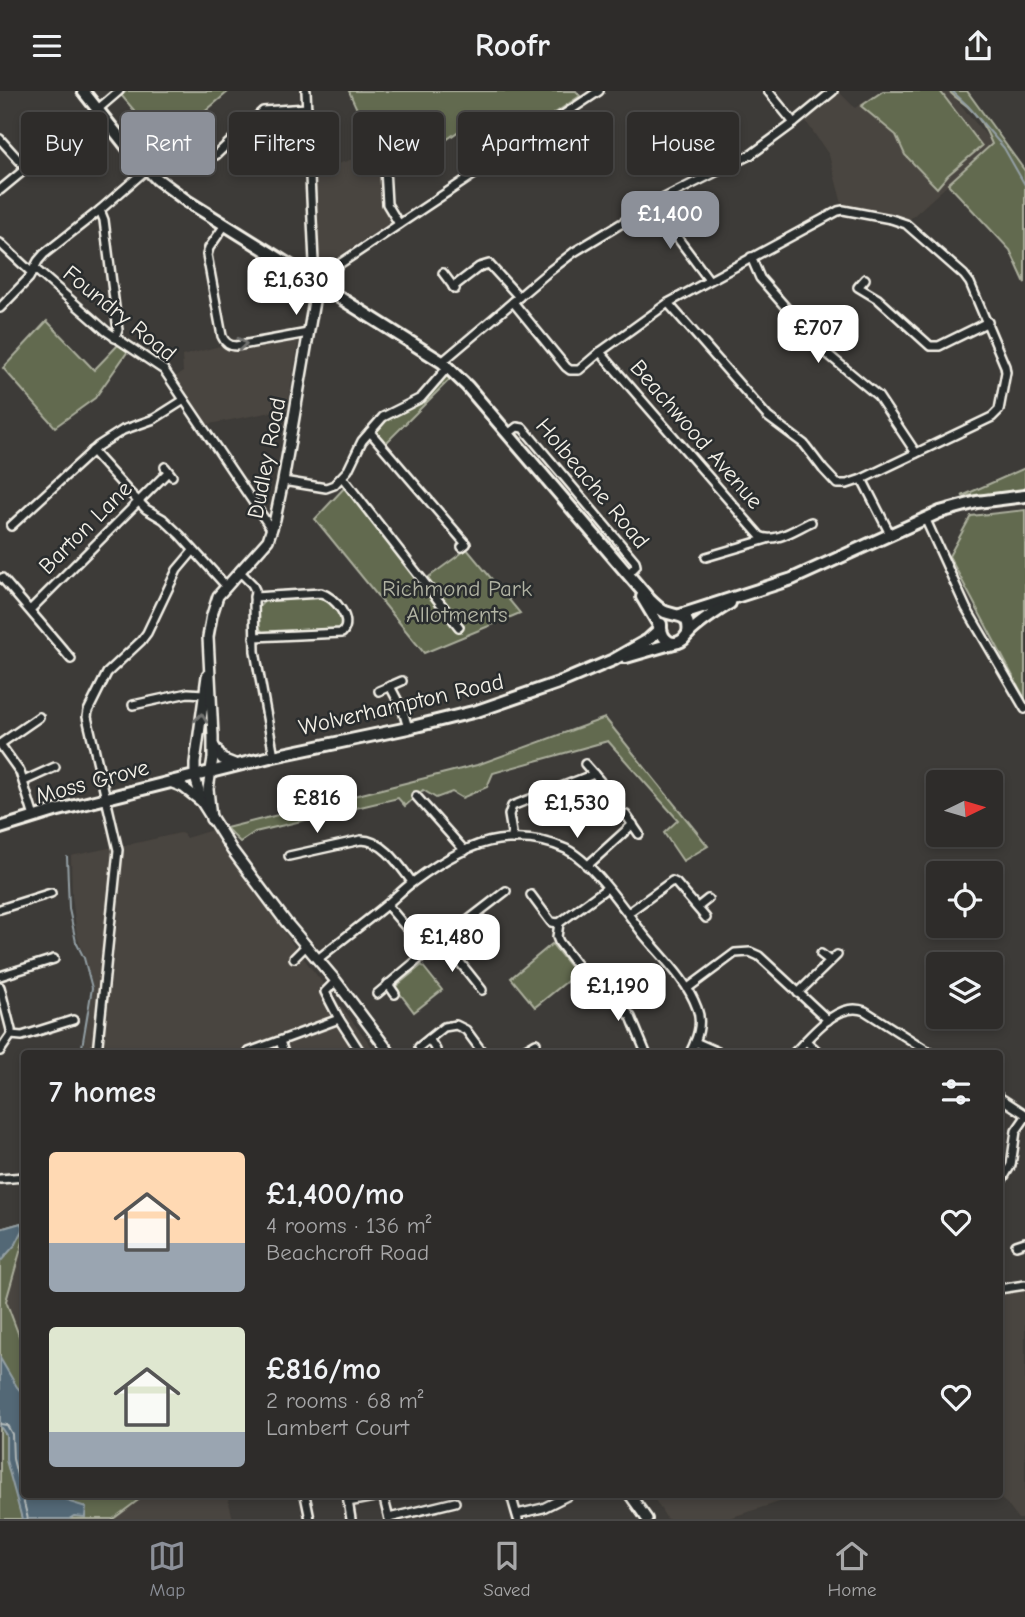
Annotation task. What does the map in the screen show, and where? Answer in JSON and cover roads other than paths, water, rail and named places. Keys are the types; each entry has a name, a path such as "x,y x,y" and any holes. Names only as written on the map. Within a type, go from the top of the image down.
{"highway":[{"name":"Holbeache Road","path":"83,91 99,112"},
{"name":"Holbeache Road","path":"107,122 121,140"},
{"name":"Holbeache Road","path":"154,175 178,195 310,276 322,289 445,364 590,527 630,577 659,608 676,615"},
{"path":"741,596 716,612 684,639 674,643 663,637 660,628 665,618 792,579 925,518 977,502 1025,496"},
{"name":"Holbeache Road","path":"630,577 660,628"},
{"path":"676,615 688,623 688,634"},
{"name":"Wolverhampton Road","path":"613,660 648,641 660,628"},
{"name":"Wolverhampton Road","path":"195,777 274,755 477,711 613,660 674,643"},
{"name":"Moss Grove","path":"0,828 195,777"}],"main road":[{"name":"Dudley Road","path":"211,819 208,789 214,745 209,627 218,596 268,540 272,530 315,295 322,289"},
{"name":"Dudley Road","path":"195,777 209,660"},
{"path":"214,745 222,759 237,765"},
{"path":"195,777 211,819 232,850 388,1050"},
{"path":"170,782 184,787 203,803"},
{"path":"632,1498 641,1516"}],"street":[{"path":"101,112 119,91"},
{"path":"306,91 307,112"},
{"path":"326,277 330,267 599,91"},
{"path":"768,91 794,123"},
{"path":"739,160 794,123 833,91"},
{"path":"262,112 307,108"},
{"path":"0,139 21,162"},
{"path":"216,155 229,143"},
{"path":"0,190 21,172"},
{"name":"Foundry Road","path":"140,175 44,254 33,271 56,286 115,338 164,370 272,530"},
{"path":"309,175 314,262 310,276"},
{"path":"385,175 387,204 399,224"},
{"path":"283,481 326,488 334,485 354,460 362,440 388,414 421,398 445,364 573,252 662,199 710,175"},
{"path":"653,205 709,280"},
{"path":"100,210 104,220 118,330 115,338"},
{"path":"443,273 454,288 479,267 489,264 566,367 579,370 668,303 843,210 891,219 906,223 970,283 1005,366 1004,389 999,410 992,418 862,479 837,484 804,444 768,417 668,303"},
{"path":"225,225 207,255 225,341 236,346 308,333"},
{"path":"0,243 33,271 0,308"},
{"path":"751,257 760,278 824,351 878,396 916,453"},
{"path":"865,279 858,286 878,299 930,347 939,346 988,322"},
{"name":"Beachwood Avenue","path":"600,352 760,536 767,539"},
{"path":"11,526 92,451 123,430 154,419 184,400"},
{"path":"370,432 466,545"},
{"path":"92,451 146,509 163,519 180,535 227,587"},
{"name":"Barton Lane","path":"30,610 168,472"},
{"path":"342,477 458,627"},
{"path":"862,479 890,534"},
{"path":"925,518 967,608 1025,709"},
{"name":"Beachwood Avenue","path":"706,557 774,538 811,522"},
{"path":"97,1050 118,850 88,722 88,711 107,673 147,633 177,570 193,551"},
{"path":"240,572 255,590 254,651 274,755"},
{"path":"2,578 71,659"},
{"path":"254,597 326,594 341,610 347,625 342,633 254,637"},
{"path":"379,691 401,681"},
{"path":"390,686 403,711 408,728"},
{"path":"139,693 143,704"},
{"path":"133,705 188,693 204,694"},
{"path":"34,817 24,781 16,764 0,744 38,717"},
{"path":"585,764 600,781"},
{"path":"24,781 55,767"},
{"path":"513,839 509,815 512,806 594,774"},
{"path":"416,796 465,851"},
{"path":"626,814 639,834"},
{"path":"587,866 633,824"},
{"path":"318,959 412,882 452,857 490,841 531,839 551,843 566,849 587,866 688,988 698,1009 699,1019 698,1035 691,1050"},
{"path":"289,856 367,840 379,845 393,857 412,882"},
{"path":"671,870 672,881"},
{"path":"628,913 672,881"},
{"path":"672,881 706,918"},
{"path":"531,895 551,922 559,923 607,888"},
{"path":"489,890 496,898"},
{"path":"377,993 506,891"},
{"path":"0,909 51,894"},
{"path":"698,907 708,899"},
{"path":"387,905 427,952"},
{"path":"559,923 559,942 582,972"},
{"path":"443,941 482,990"},
{"path":"294,958 306,946"},
{"path":"688,988 735,953 750,952 760,956 828,1020"},
{"path":"821,954 830,961"},
{"path":"798,993 837,955"},
{"path":"0,976 54,959"},
{"path":"336,981 326,992 338,1019 359,1050"},
{"path":"468,988 476,982"},
{"path":"603,982 631,1017 645,1050"},
{"path":"388,985 395,995"},
{"path":"0,987 11,1035 0,1051"},
{"path":"797,1050 828,1020 842,1010 852,1008 861,1009 916,1049"},
{"path":"254,1050 338,1019"},
{"path":"11,1035 22,1036 73,1020"},
{"path":"63,1023 66,1033"},
{"path":"419,1047 444,1027 456,1025 466,1030 481,1050"},
{"path":"429,1039 436,1050"},
{"path":"279,1041 283,1050"},
{"path":"806,1041 816,1050"},
{"path":"695,1042 713,1050"},
{"path":"524,1050 536,1043"},
{"path":"1003,1100 1025,1116 1016,1131 1011,1165 1003,1178"},
{"path":"0,1179 21,1177"},
{"path":"1016,1245 1025,1242"},
{"path":"1003,1288 1025,1285"},
{"path":"306,1498 310,1519"},
{"path":"347,1498 351,1519"},
{"path":"385,1498 389,1519 444,1509 455,1502"},
{"path":"513,1498 517,1517 563,1498"}],"water":[{"path":"21,1223 21,1234 16,1244 0,1262 0,1229"},
{"path":"0,1358 21,1392 21,1498 65,1498 86,1507 85,1517 22,1519 6,1460 6,1435 0,1426"}],"waterway":[{"path":"952,91 1004,148 1025,185"},
{"path":"67,857 69,909 76,942 84,958 92,988 82,1050"}],"park label":[{"name":"Richmond Park Allotments","path":"457,601"}]}
